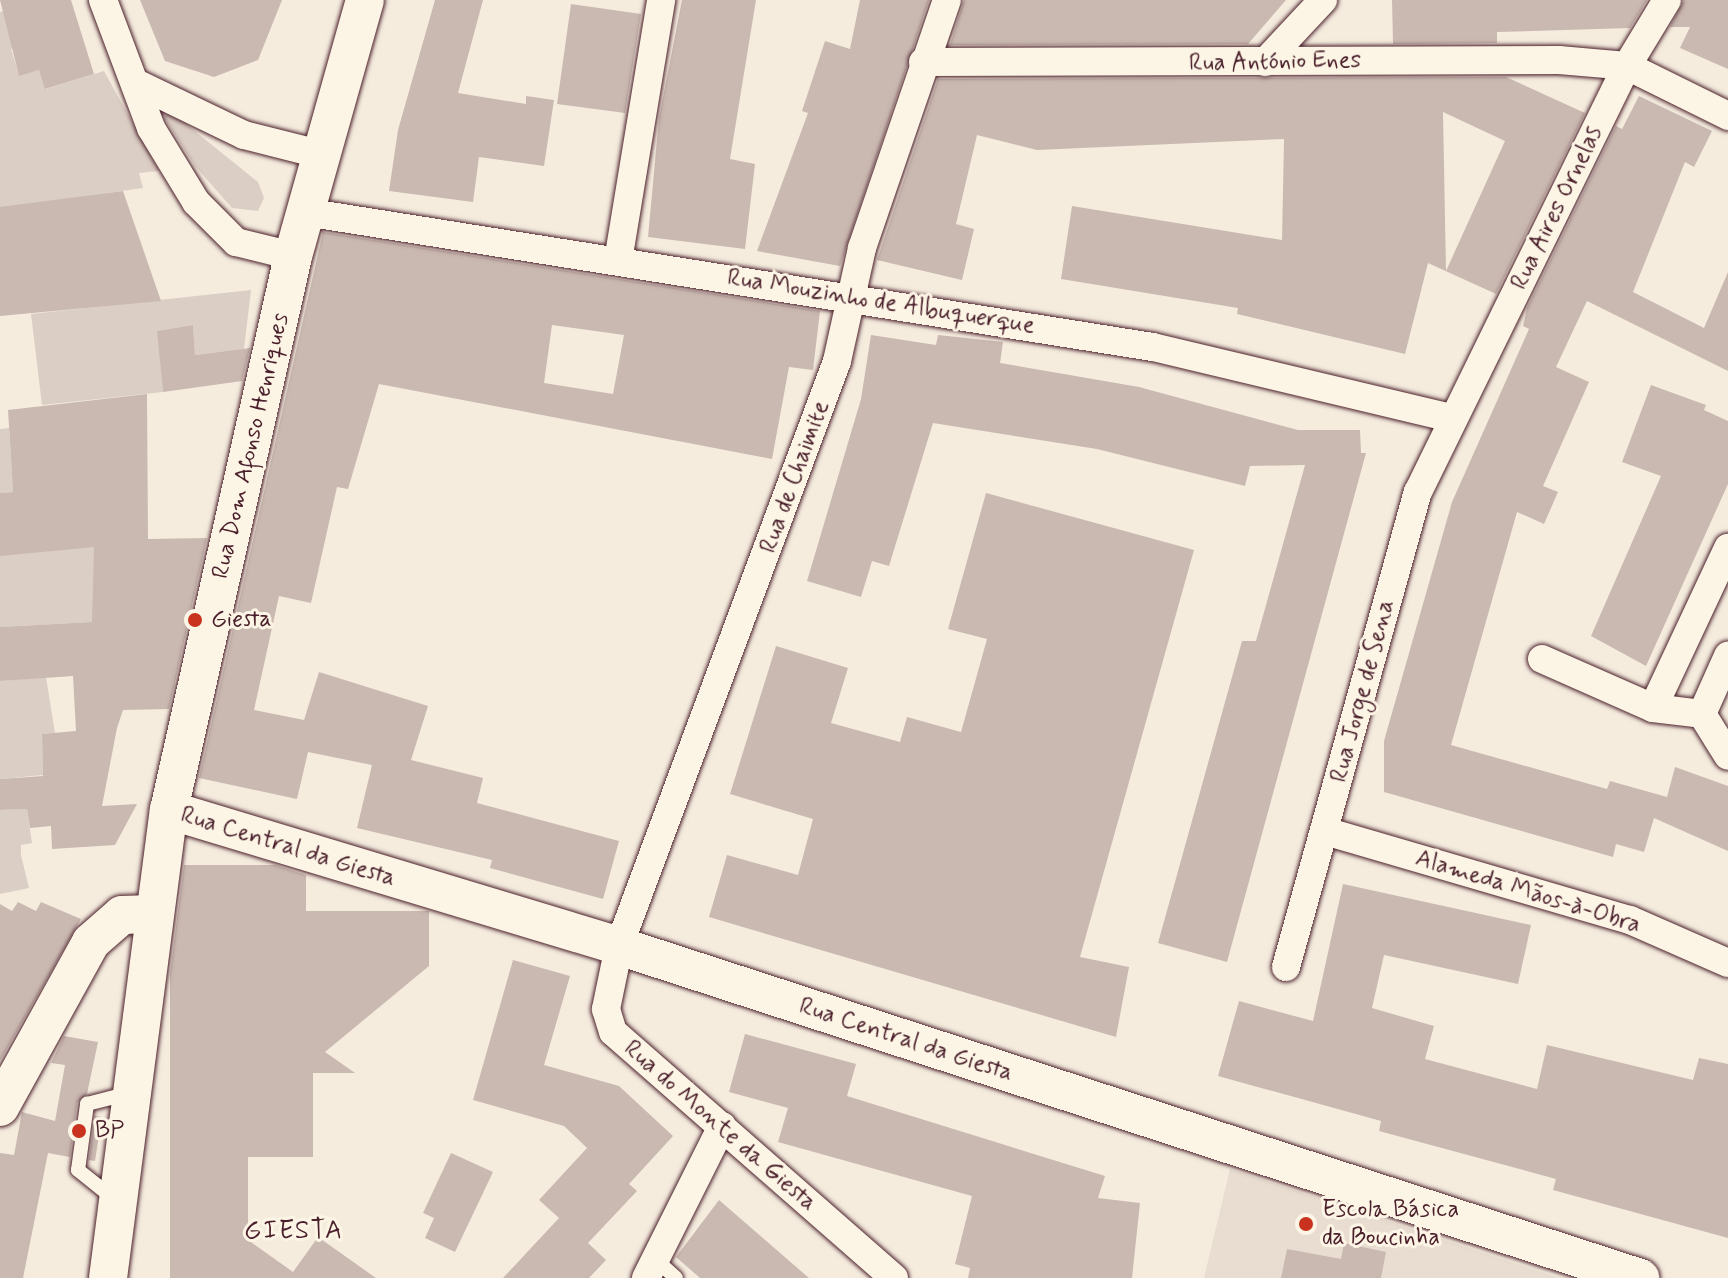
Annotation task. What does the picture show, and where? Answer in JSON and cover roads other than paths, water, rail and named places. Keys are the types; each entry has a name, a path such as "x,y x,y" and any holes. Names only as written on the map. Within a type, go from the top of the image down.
{"street":[{"path":"103,0 163,151 220,229 254,252 293,256"},
{"name":"Rua Dom Afonso Henriques","path":"108,1278 134,1091 152,914 169,810 293,256 319,154 365,0"},
{"path":"618,261 661,0"},
{"name":"Rua de Chaimite","path":"619,946 837,361 848,298 923,62 947,0"},
{"path":"1265,62 1323,0"},
{"name":"Rua Aires Ornelas","path":"1452,418 1627,66 1667,0"},
{"name":"Rua António Enes","path":"923,62 1627,66"},
{"path":"1627,66 1728,116"},
{"path":"136,83 244,135 319,154"},
{"name":"Rua Mouzinho de Albuquerque","path":"305,212 1153,347 1452,418"},
{"name":"Rua Jorge de Sena","path":"1286,967 1418,492 1452,418"},
{"path":"1653,708 1728,548"},
{"path":"1702,714 1728,656"},
{"path":"1542,659 1653,708 1702,714"},
{"path":"1702,714 1728,756"},
{"name":"Rua Central da Giesta","path":"169,810 619,946 1640,1278"},
{"name":"Alameda Mãos-à-Obra","path":"1325,831 1630,920 1728,963"},
{"path":"0,1107 91,942 107,921 152,914"},
{"name":"Rua do Monte da Giesta","path":"619,946 606,1009 613,1032 894,1278"},
{"path":"659,1272 722,1126"}],"place":[{"name":"Giesta","path":"195,620"},
{"name":"BP","path":"79,1131"},
{"name":"Escola Básica da Boucinha","path":"1306,1224"}],"district":[{"name":"GIESTA","path":"294,1232"}]}
